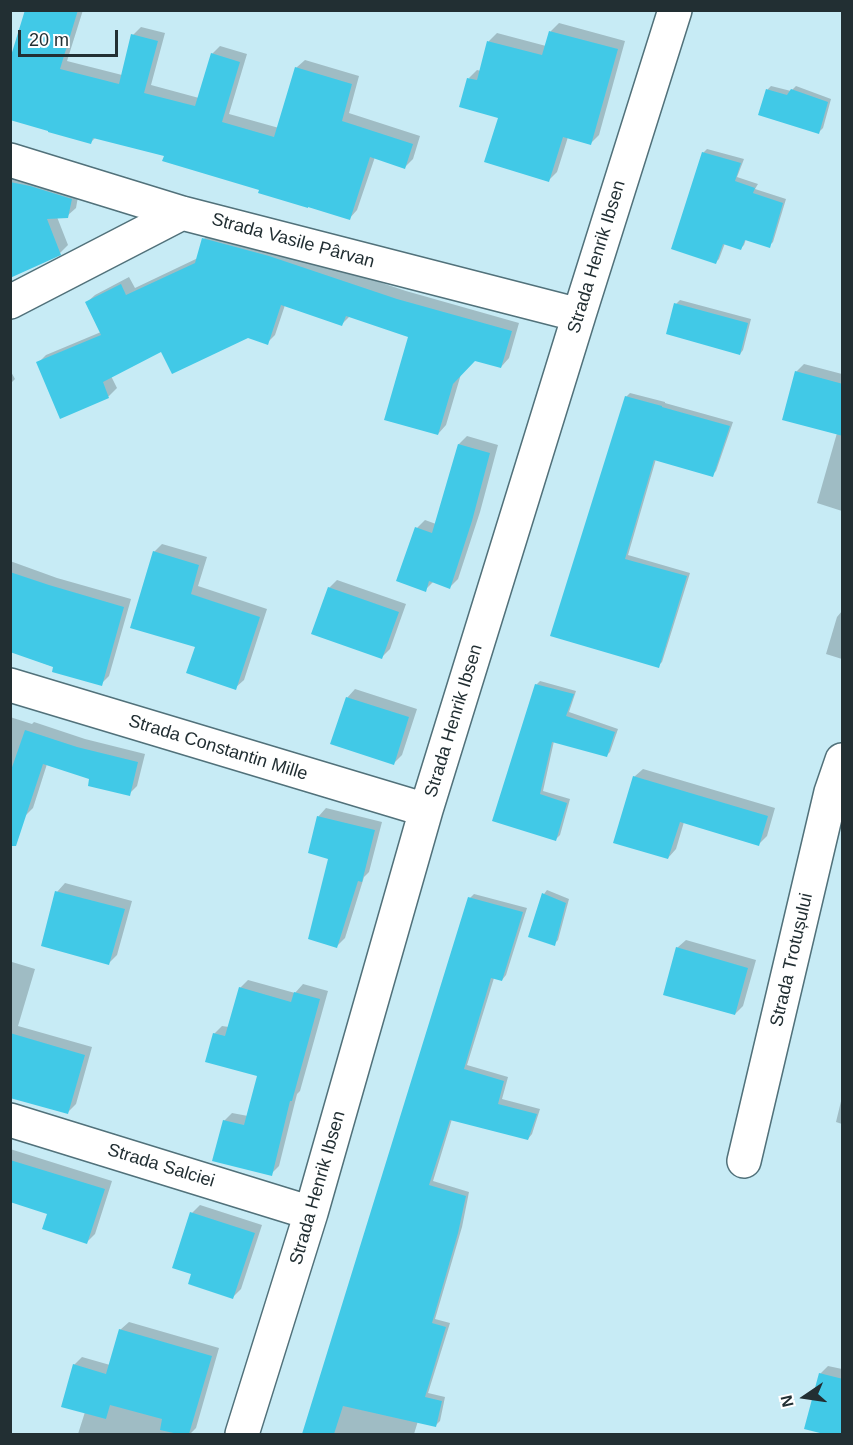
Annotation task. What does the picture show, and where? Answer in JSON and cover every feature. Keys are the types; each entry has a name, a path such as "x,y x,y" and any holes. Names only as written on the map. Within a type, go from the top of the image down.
{"street":[{"name":"Strada Henrik Ibsen","path":"242,1434 311,1213 426,810 675,10"},
{"name":"Strada Vasile Pârvan","path":"10,159 182,213 579,315"},
{"path":"10,303 182,213"},
{"name":"Strada Constantin Mille","path":"10,685 426,810"},
{"name":"Strada Trotușului","path":"744,1161 831,792 843,760"},
{"name":"Strada Salciei","path":"10,1120 311,1213"}],"building":[{"path":"25,10 78,10 60,69 119,84 131,34 158,41 144,93 195,106 211,53 240,62 222,122 274,137 295,67 352,84 342,121 413,144 405,169 370,157 350,220 162,161 164,156 93,138 91,144 10,120 10,59"},
{"path":"549,31 618,49 591,145 563,137 549,182 484,162 498,118 459,107 467,78 477,80 487,41 542,55"},
{"path":"766,89 787,95 791,89 828,102 819,134 758,115"},
{"path":"702,152 741,163 735,181 755,188 753,193 783,203 770,248 745,240 741,250 723,244 716,264 671,249"},
{"path":"10,182 72,199 68,218 47,219 61,255 10,278"},
{"path":"202,238 269,256 397,299 512,331 501,368 475,361 453,384 438,435 384,420 408,337 346,316 342,326 281,305 268,345 248,338 172,374 161,352 103,382 109,398 60,419 36,362 101,335 85,302 121,284 126,295 195,263"},
{"path":"674,303 748,323 740,355 666,334"},
{"path":"795,371 843,384 843,436 782,420"},
{"path":"625,396 730,426 713,477 654,460 625,559 687,576 659,668 550,636"},
{"path":"458,444 490,453 472,521 450,589 429,581 426,592 396,581 415,527 432,533"},
{"path":"153,551 199,565 191,594 260,617 236,690 186,673 195,647 130,628"},
{"path":"10,572 124,607 102,686 52,672 53,667 10,652"},
{"path":"328,587 399,612 382,659 311,634"},
{"path":"535,684 574,694 566,716 615,732 607,757 552,742 540,794 567,803 556,841 492,821"},
{"path":"346,697 409,717 394,765 330,744"},
{"path":"25,730 77,747 138,762 130,796 88,786 89,779 43,764 16,846 10,846 10,773"},
{"path":"633,776 768,816 759,846 680,822 668,859 613,843"},
{"path":"317,816 375,830 362,882 358,881 337,948 308,939 328,859 308,853"},
{"path":"55,891 125,909 109,965 41,946"},
{"path":"542,893 566,903 555,946 528,937"},
{"path":"468,897 523,912 502,981 491,978 464,1069 504,1081 498,1104 537,1114 528,1140 450,1120 429,1185 466,1196 458,1233 432,1323 446,1327 425,1397 442,1401 436,1427 343,1406 334,1434 302,1434"},
{"path":"676,947 748,968 735,1015 663,995"},
{"path":"239,987 291,1002 294,992 320,999 292,1101 290,1101 272,1176 212,1161 223,1120 244,1125 257,1076 205,1062 213,1033 225,1036"},
{"path":"10,1033 85,1055 68,1114 10,1098"},
{"path":"10,1160 105,1189 87,1244 42,1229 47,1214 10,1202"},
{"path":"190,1212 255,1233 233,1299 188,1284 191,1274 172,1268"},
{"path":"119,1329 212,1356 189,1434 160,1430 162,1419 110,1405 106,1419 61,1407 73,1364 106,1374"},
{"path":"819,1373 843,1379 843,1434 824,1434 804,1429"}]}
